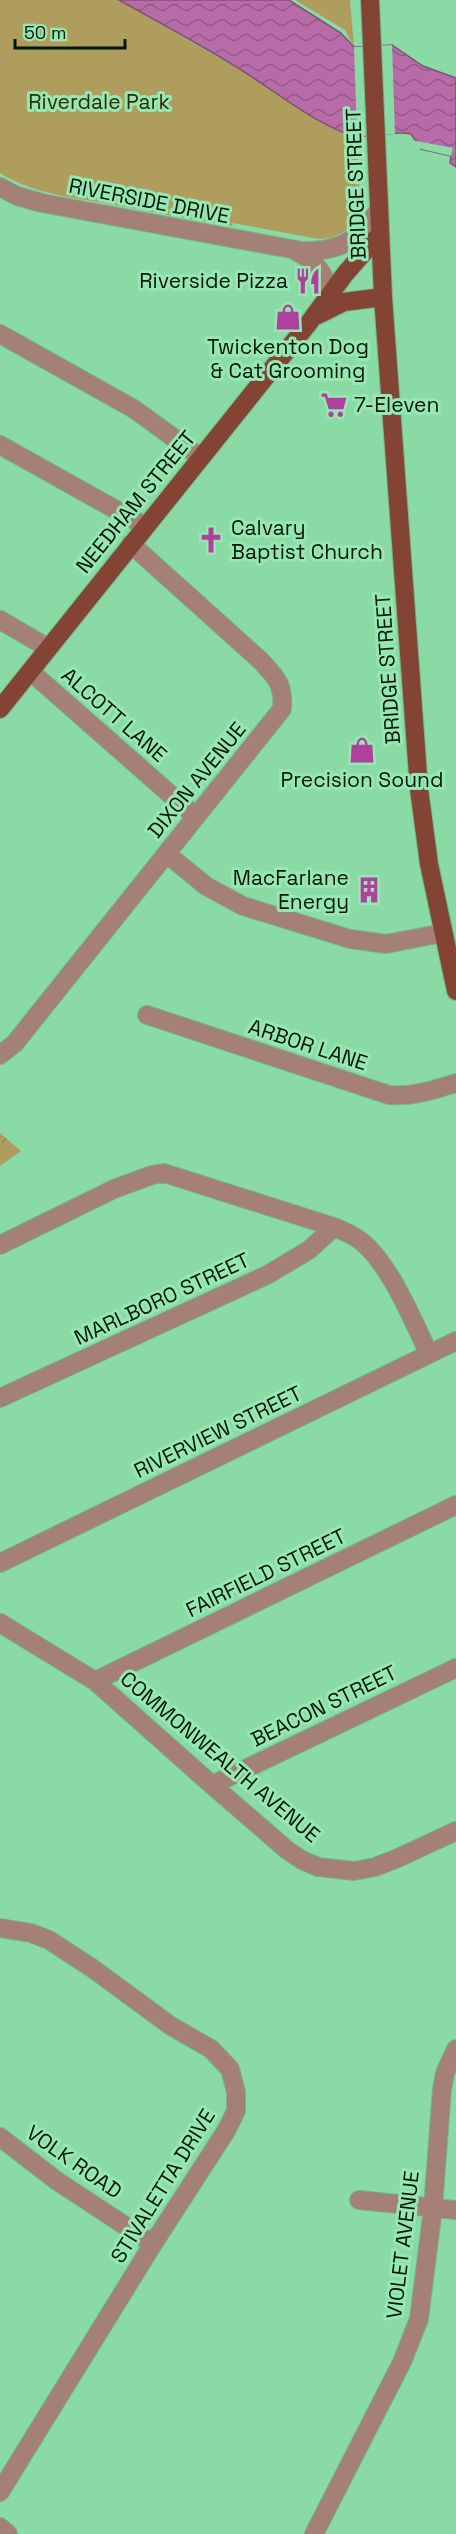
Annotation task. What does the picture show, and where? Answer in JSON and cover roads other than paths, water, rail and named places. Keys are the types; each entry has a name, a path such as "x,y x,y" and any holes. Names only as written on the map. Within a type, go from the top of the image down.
{"main road":[{"name":"BRIDGE STREET","path":"370,0 383,297 419,789 429,864 456,991"},
{"name":"NEEDHAM STREET","path":"0,709 308,324 328,295 380,234"},
{"name":"NEEDHAM STREET","path":"308,324 321,313 339,303 383,297"}],"street":[{"name":"RIVERSIDE DRIVE","path":"0,187 17,196 42,203 293,250 318,251 345,245 362,232 380,210"},
{"name":"RIVERSIDE DRIVE","path":"293,250 317,265 326,280 328,295"},
{"path":"0,334 134,409 200,458"},
{"path":"0,445 146,526"},
{"name":"DIXON AVENUE","path":"0,1055 15,1043 282,709 284,693 277,678 131,544"},
{"path":"0,620 48,648"},
{"name":"ALCOTT LANE","path":"30,671 196,817"},
{"path":"167,854 206,886 243,906 350,939 386,944 443,933"},
{"name":"ARBOR LANE","path":"147,1016 389,1095 421,1094 456,1083"},
{"path":"0,1245 114,1189 152,1174 164,1173 334,1227 356,1237 371,1250 399,1293 429,1354"},
{"name":"MARLBORO STREET","path":"0,1398 267,1275 309,1250 334,1227"},
{"name":"RIVERVIEW STREET","path":"0,1563 456,1341"},
{"name":"FAIRFIELD STREET","path":"95,1681 456,1505"},
{"name":"COMMONWEALTH AVENUE","path":"0,1623 95,1681 287,1850 318,1867 354,1871 375,1867 456,1831"},
{"name":"BEACON STREET","path":"212,1785 456,1668"},
{"name":"STIVALETTA DRIVE","path":"0,1928 31,1933 48,1940 92,1968 171,2026 211,2049 230,2069 236,2092 236,2111 226,2131 153,2244 0,2492"},
{"name":"VIOLET AVENUE","path":"314,2534 411,2341 423,2296 433,2208 442,2089 445,2073 456,2049"},
{"name":"VOLK ROAD","path":"0,2137 57,2181 153,2244"},
{"path":"359,2200 456,2210"},
{"path":"0,2527 8,2534"}],"water":[{"path":"119,0 289,0 341,33 354,47 392,45 423,66 456,78 456,167 450,163 451,156 421,149 411,134 357,136 331,127 215,54"}],"place":[{"name":"Riverside Pizza","path":"308,281"},
{"name":"Twickenton Dog & Cat Grooming","path":"288,317"},
{"name":"7-Eleven","path":"334,405"},
{"name":"Calvary Baptist Church","path":"211,540"},
{"name":"Precision Sound","path":"362,750"},
{"name":"MacFarlane Energy","path":"369,890"}],"park label":[{"name":"Riverdale Park","path":"99,102"}]}
